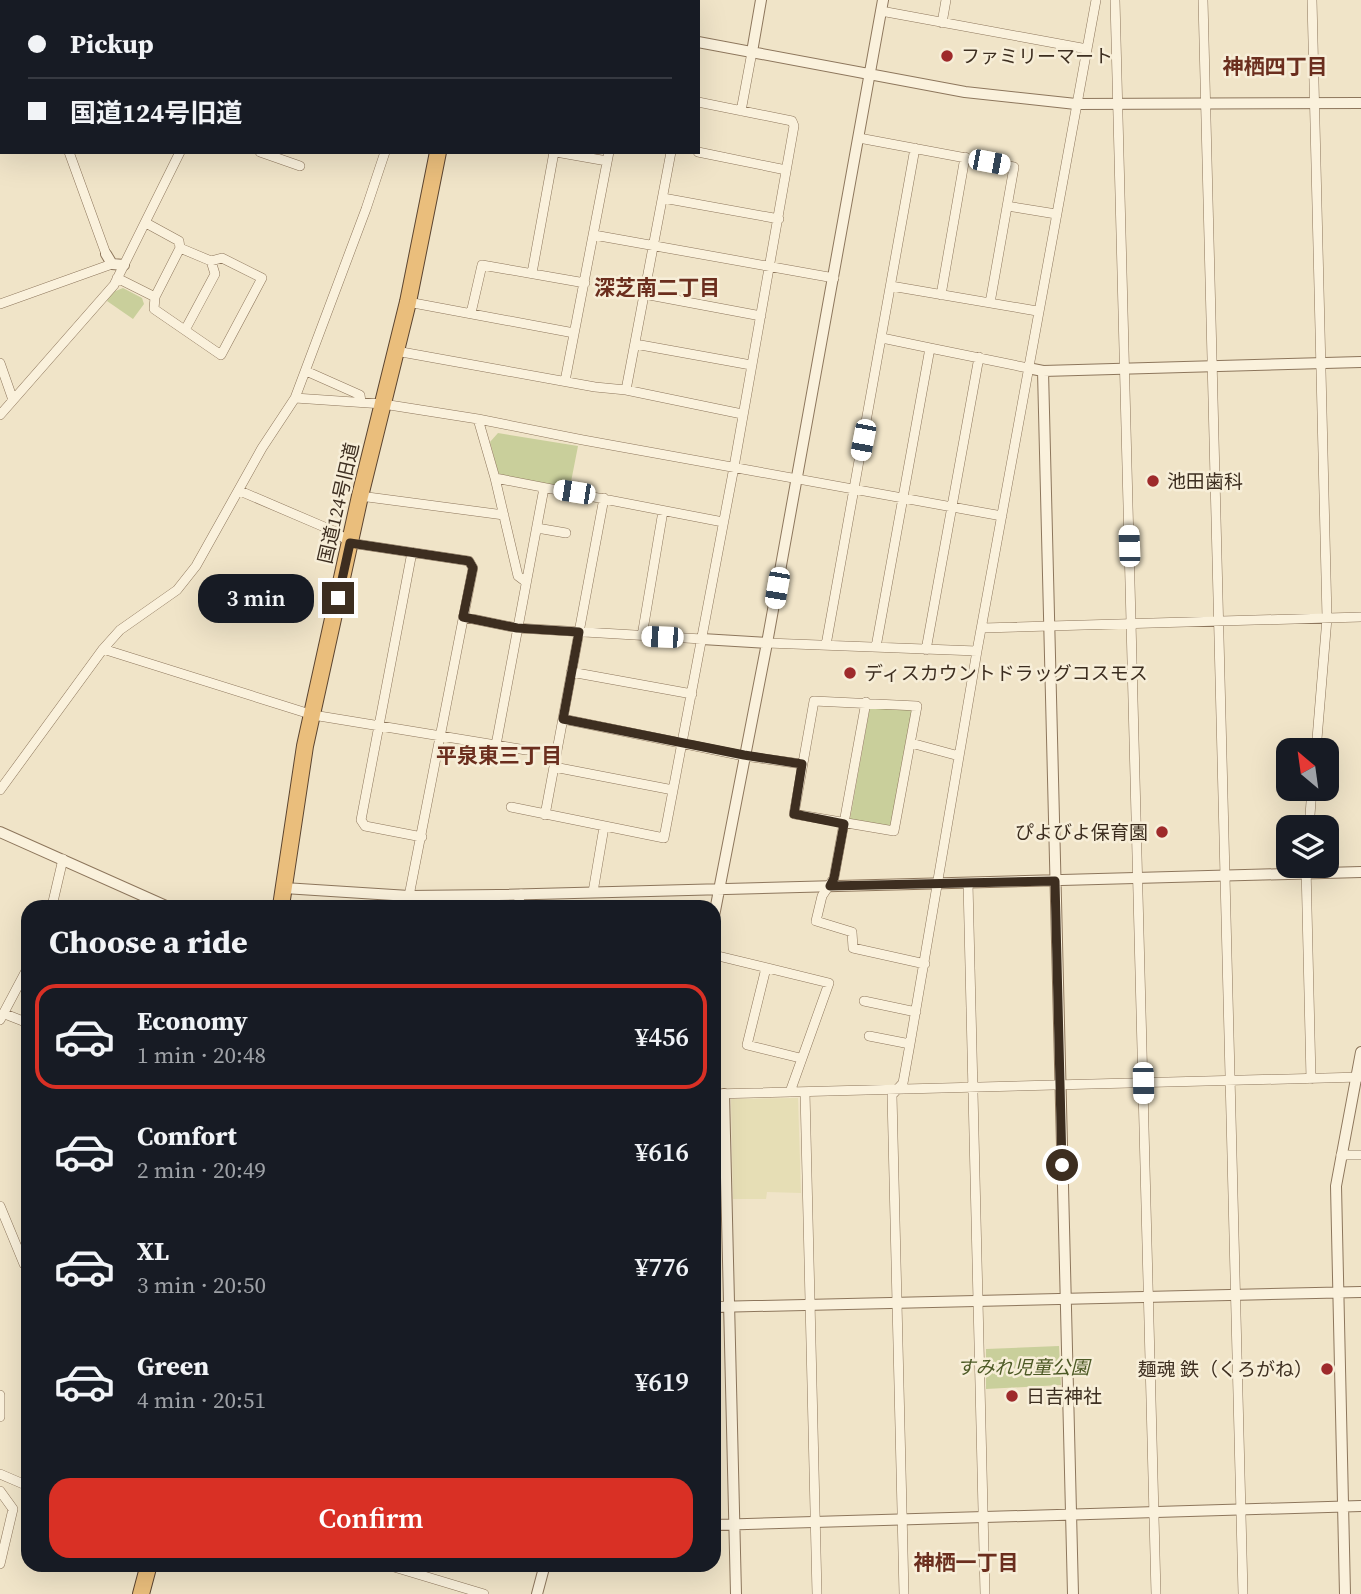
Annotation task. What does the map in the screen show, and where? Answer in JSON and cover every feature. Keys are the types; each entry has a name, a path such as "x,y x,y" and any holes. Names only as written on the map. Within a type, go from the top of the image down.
{"highway":[{"name":"国道124号旧道","path":"282,900 306,746 360,496 408,302 438,154"},
{"path":"141,1594 147,1572"}],"street":[{"path":"741,111 761,0"},
{"path":"942,23 946,0"},
{"path":"904,1594 892,1095 903,1083 1037,311 1096,0"},
{"path":"1115,0 1156,1594"},
{"path":"1203,0 1243,1594"},
{"path":"1312,0 1327,618 1316,738"},
{"path":"717,900 767,643 882,6 942,23 1087,49"},
{"path":"700,41 965,92 1076,104 1361,103"},
{"path":"511,807 664,838 734,467 794,126 792,121 700,102"},
{"path":"859,138 1014,167 990,303"},
{"path":"826,645 915,148"},
{"path":"700,152 786,170"},
{"path":"0,415 114,285 117,278 114,261 70,154"},
{"path":"0,304 114,261 146,223 179,154"},
{"path":"266,154 300,166"},
{"path":"0,790 103,649 120,630 177,590 196,566 262,448 295,398 384,154"},
{"path":"532,273 555,154"},
{"path":"565,381 608,157 576,154"},
{"path":"626,390 671,154"},
{"path":"941,295 965,157"},
{"path":"663,198 779,219"},
{"path":"1007,205 1056,214"},
{"path":"146,223 179,240 180,248 155,297 154,309 221,355 262,278 222,258 211,261 180,248"},
{"path":"594,234 834,278"},
{"path":"185,330 215,274 211,261"},
{"path":"471,313 482,265 585,283"},
{"path":"117,278 155,297"},
{"path":"891,286 1037,311"},
{"path":"644,294 761,316"},
{"path":"408,302 574,333"},
{"path":"882,338 1043,371 1361,362"},
{"path":"635,344 751,365"},
{"path":"876,648 930,348"},
{"path":"396,351 626,390 742,414"},
{"path":"926,650 979,357"},
{"path":"0,363 13,400"},
{"path":"306,371 360,395 360,402"},
{"path":"1043,371 1073,1594"},
{"path":"295,398 383,404 478,419 854,491 1002,516"},
{"path":"478,419 518,576 527,582"},
{"path":"495,478 723,523"},
{"path":"496,745 544,488"},
{"path":"240,491 336,532 350,543 469,561 473,568 409,897"},
{"path":"360,496 504,514"},
{"path":"545,815 604,498"},
{"path":"642,636 663,511"},
{"path":"537,528 566,534"},
{"path":"412,552 361,820 365,826 422,837"},
{"path":"463,617 517,628 977,652"},
{"path":"982,628 1361,617"},
{"path":"103,649 313,715 526,750"},
{"path":"571,671 692,694"},
{"path":"814,701 866,702 917,706 894,831 794,814 814,701"},
{"path":"866,702 834,878 822,896 816,920 852,932 853,948 925,964"},
{"path":"563,719 802,764"},
{"path":"911,743 959,756"},
{"path":"554,767 673,790"},
{"path":"593,892 604,827"},
{"path":"0,832 153,900"},
{"path":"53,900 63,859"},
{"path":"1339,871 1361,872"},
{"path":"284,888 409,897 1055,881 1276,872"},
{"path":"1306,878 1311,1079"},
{"path":"968,883 985,1594"},
{"path":"519,900 521,894"},
{"path":"721,957 829,983 790,1092"},
{"path":"766,968 747,1045 800,1058"},
{"path":"21,980 2,1017 21,1021"},
{"path":"864,1001 916,1012"},
{"path":"869,1036 910,1044"},
{"path":"1345,1594 1336,1186 1342,1155 1355,1114 1361,1052"},
{"path":"721,1094 1359,1077"},
{"path":"805,1092 817,1594"},
{"path":"721,1141 736,1594"},
{"path":"1342,1155 1361,1155"},
{"path":"0,1206 21,1257"},
{"path":"721,1307 1361,1292"},
{"path":"0,1395 0,1417"},
{"path":"0,1474 21,1483"},
{"path":"0,1491 13,1509 0,1564"},
{"path":"721,1524 1361,1506"},
{"path":"411,1572 484,1594"},
{"path":"537,1594 543,1572"}],"shaded area":[{"path":"798,1098 801,1193 767,1192 766,1199 733,1199 731,1099"}],"green space":[{"path":"123,288 142,298 144,304 133,319 107,301 113,292"},
{"path":"498,433 578,446 570,487 502,477 498,472 490,442"},
{"path":"870,707 912,710 892,827 850,819"},
{"name":"すみれ児童公園","path":"1059,1346 1061,1385 986,1389 986,1349"}],"place":[{"name":"ファミリーマート","path":"947,56"},
{"name":"池田歯科","path":"1153,481"},
{"name":"ディスカウントドラッグコスモス","path":"850,673"},
{"name":"ぴよびよ保育園","path":"1162,832"},
{"name":"麺魂 鉄（くろがね）","path":"1327,1369"},
{"name":"日吉神社","path":"1012,1396"}],"district":[{"name":"神栖四丁目","path":"1275,66"},
{"name":"深芝南二丁目","path":"657,287"},
{"name":"平泉東三丁目","path":"499,755"},
{"name":"神栖一丁目","path":"966,1562"}],"route":[{"path":"338,598 350,543 469,561 473,568 463,617 517,628 579,632 563,719 802,764 794,814 844,824 834,878 830,886 1055,881 1062,1165"}]}
